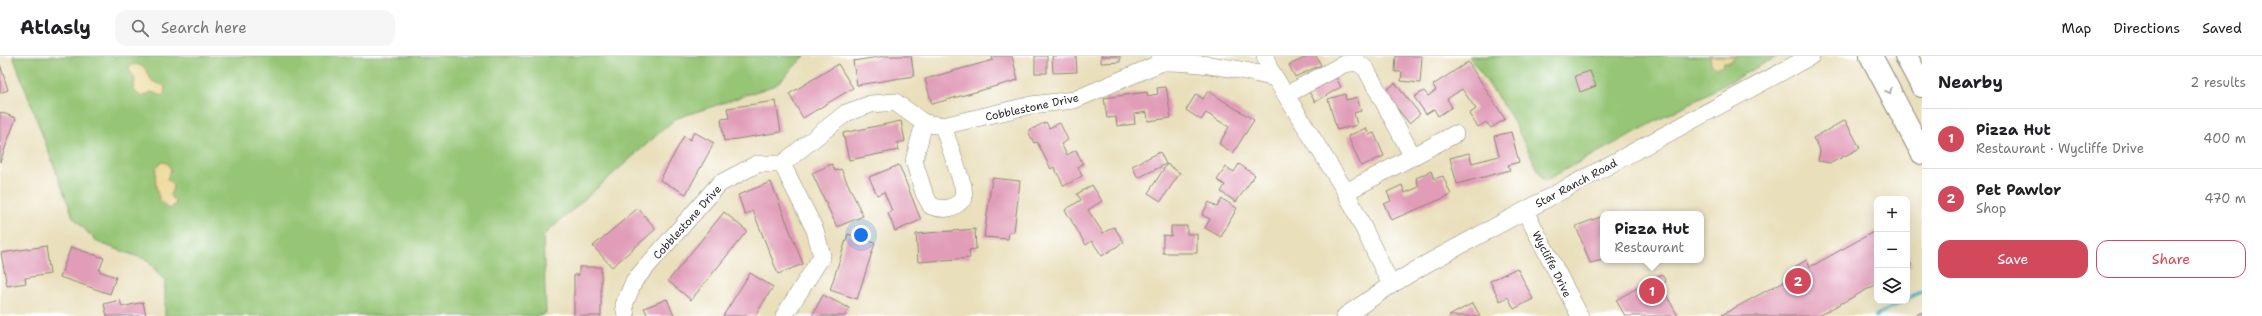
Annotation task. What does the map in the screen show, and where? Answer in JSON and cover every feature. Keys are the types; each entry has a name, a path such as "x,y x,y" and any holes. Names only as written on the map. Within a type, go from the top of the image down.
{"highway":[{"path":"1872,56 1922,154"},
{"path":"1906,56 1922,86"}],"street":[{"path":"1265,56 1275,78 1346,192 1391,285"},
{"name":"Star Ranch Road","path":"1345,316 1391,285 1811,56"},
{"name":"Cobblestone Drive","path":"626,316 624,305 634,281 719,184 757,164 782,164 846,113 871,104 895,102 924,123 943,126 1031,105 1074,100 1161,59 1233,67 1275,78"},
{"path":"1286,95 1344,64 1357,62 1366,69 1413,157"},
{"path":"924,123 914,161 924,193 931,206 942,210 956,207 964,198 963,186 943,126"},
{"path":"1346,192 1455,134"},
{"path":"782,164 815,230 822,256 784,316"},
{"name":"Wycliffe Drive","path":"1525,212 1575,314"}],"green space":[{"path":"13,56 805,56 776,85 675,119 543,236 546,313 541,316 165,316 165,281 147,260 97,242 73,217"},
{"path":"1469,56 1778,56 1544,181 1510,115"}],"sand":[{"path":"1710,56 1734,57 1730,62 1724,62 1722,67 1715,68 1711,63"},
{"path":"136,64 144,67 152,81 165,86 164,96 151,92 142,97 133,90 135,80 128,67"},
{"path":"162,162 167,163 171,169 167,179 172,183 173,189 170,195 176,203 170,209 161,202 157,191 156,167"}],"building":[{"path":"886,56 911,56 914,76 857,85 853,61"},
{"path":"992,56 1012,56 1018,80 932,104 925,79 993,60"},
{"path":"1035,56 1047,56 1047,73 1035,73"},
{"path":"1052,56 1076,56 1077,72 1053,73"},
{"path":"1101,56 1120,56 1120,62 1101,63"},
{"path":"1309,56 1316,56 1321,65 1295,77 1289,65"},
{"path":"1396,56 1422,56 1420,83 1401,81 1402,72 1395,72"},
{"path":"1468,62 1505,119 1491,128 1486,122 1478,127 1469,114 1476,109 1462,89 1447,99 1452,107 1438,116 1434,109 1426,114 1414,97 1424,91 1428,96 1436,90 1433,85"},
{"path":"0,64 8,90 0,93"},
{"path":"838,64 853,88 803,118 789,94"},
{"path":"1590,71 1596,86 1580,92 1575,76"},
{"path":"1335,76 1341,87 1315,102 1308,90"},
{"path":"1395,83 1420,114 1409,123 1384,92"},
{"path":"1166,87 1171,118 1148,121 1147,112 1134,114 1135,124 1117,126 1116,117 1107,118 1104,98 1147,92 1148,96 1158,94 1157,88"},
{"path":"1208,91 1254,120 1233,153 1219,144 1229,127 1206,113 1201,120 1186,110 1196,94 1203,99"},
{"path":"1345,94 1346,100 1357,97 1361,111 1354,113 1357,125 1337,130 1328,99"},
{"path":"776,101 781,132 724,141 721,119 729,118 727,108"},
{"path":"0,112 16,118 0,162"},
{"path":"1845,120 1860,148 1831,163 1818,161 1820,151 1813,138"},
{"path":"901,121 905,141 897,143 899,150 849,160 843,133"},
{"path":"1046,122 1049,128 1060,123 1068,140 1061,144 1067,155 1076,150 1083,164 1078,167 1082,176 1064,186 1054,167 1051,169 1037,142 1034,143 1028,131"},
{"path":"1366,128 1369,135 1374,133 1384,156 1361,166 1348,136"},
{"path":"694,132 714,143 686,194 660,180 684,136 690,140"},
{"path":"1511,132 1519,162 1508,165 1510,170 1457,184 1450,158 1469,153 1472,163 1499,156 1494,136"},
{"path":"1160,152 1166,164 1138,178 1132,166"},
{"path":"832,164 835,171 841,169 863,216 837,227 812,173"},
{"path":"1167,164 1180,173 1161,201 1148,193"},
{"path":"1239,164 1255,175 1236,202 1221,192 1225,185 1217,180 1226,167 1234,172"},
{"path":"899,165 921,220 895,231 888,213 892,211 884,192 877,195 869,177"},
{"path":"1431,171 1434,179 1443,176 1451,195 1391,220 1384,204 1391,201 1387,192 1402,185 1405,193 1419,187 1416,178"},
{"path":"992,178 1020,181 1014,232 1009,232 1008,239 984,237"},
{"path":"771,182 803,264 778,274 753,211 745,215 738,195"},
{"path":"1092,185 1102,201 1088,210 1103,233 1114,227 1124,242 1102,256 1092,241 1086,245 1065,210 1081,200 1077,194"},
{"path":"1222,199 1237,208 1221,237 1205,228 1210,219 1202,215 1209,202 1217,207"},
{"path":"638,208 656,229 612,267 593,246"},
{"path":"724,212 747,231 691,300 668,281"},
{"path":"1600,217 1600,261 1590,263 1576,226"},
{"path":"1171,226 1187,226 1187,234 1197,234 1197,253 1163,253 1163,235 1171,236"},
{"path":"975,229 976,249 969,250 970,258 918,262 916,234"},
{"path":"1874,232 1874,286 1818,316 1720,316 1799,273 1796,266 1807,260 1810,267"},
{"path":"848,234 875,243 857,299 830,290"},
{"path":"46,246 50,274 25,278 26,283 7,286 1,253"},
{"path":"71,247 104,258 99,271 116,277 110,294 60,277"},
{"path":"579,267 601,267 601,316 574,316 574,275 579,275"},
{"path":"1517,268 1533,299 1514,309 1508,297 1500,301 1490,281"},
{"path":"750,273 773,287 755,316 723,316"},
{"path":"1662,274 1666,282 1661,285 1678,316 1625,316 1616,300"},
{"path":"823,295 849,308 845,316 812,316"},
{"path":"667,299 674,316 648,316 644,308"},
{"path":"120,300 122,307 143,302 146,316 107,316 104,304"},
{"path":"1473,303 1480,316 1449,316"},
{"path":"1922,312 1922,316 1914,316"}],"waterway":[{"path":"1910,297 1922,291"},
{"path":"1876,316 1898,304"}],"place":[{"name":"Pet Pawlor","path":"1798,281"},
{"name":"Pizza Hut","path":"1652,291"}]}
